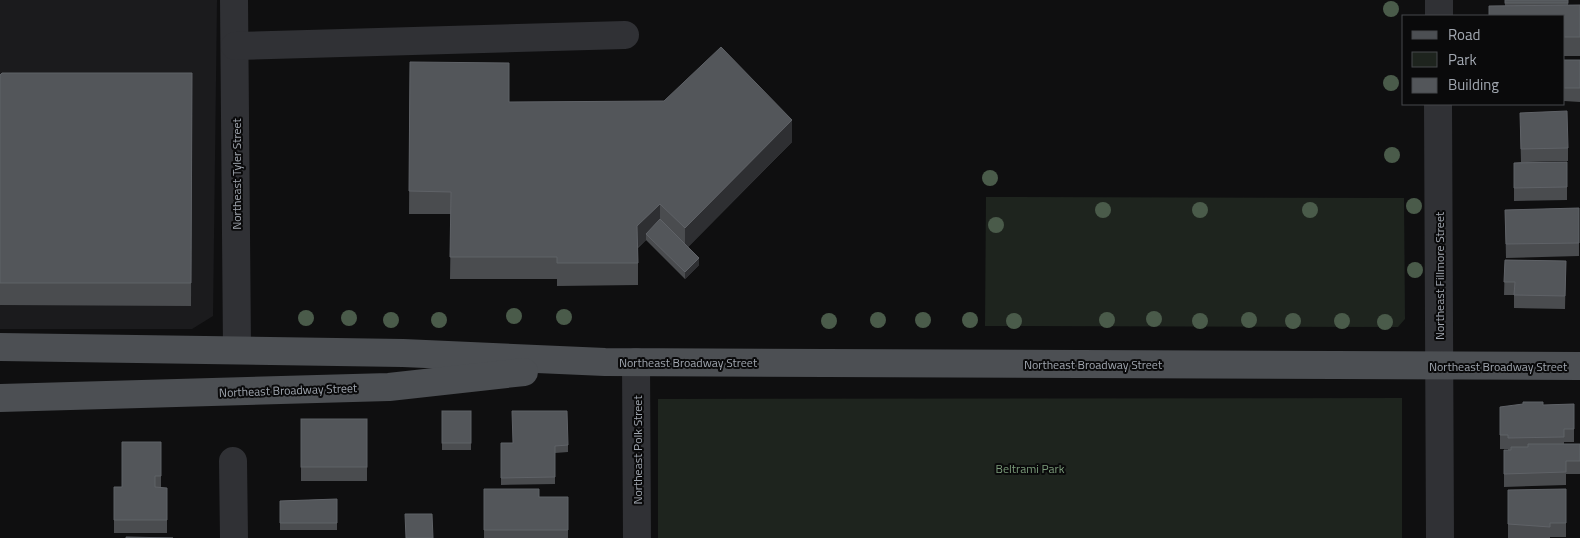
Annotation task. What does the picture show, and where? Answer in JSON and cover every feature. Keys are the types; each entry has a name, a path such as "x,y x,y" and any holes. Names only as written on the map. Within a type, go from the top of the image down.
{"main road":[{"name":"Northeast Broadway Street","path":"10,347 403,353 605,362 1580,366"},
{"name":"Northeast Broadway Street","path":"12,398 389,387 605,362"}],"street":[{"name":"Northeast Tyler Street","path":"234,0 237,349"},
{"path":"1439,0 1439,15"},
{"path":"235,46 625,35"},
{"name":"Northeast Fillmore Street","path":"1438,105 1440,538"},
{"name":"Northeast Polk Street","path":"636,362 637,538"},
{"path":"233,461 234,538"}],"shaded area":[{"path":"0,0 217,0 213,316 192,329 0,329"}],"green space":[{"path":"986,197 1404,198 1405,319 1398,327 985,326"},
{"name":"Beltrami Park","path":"1402,398 1402,538 658,538 658,399"}],"building":[{"path":"1505,0 1568,0 1568,3 1505,3"},
{"path":"1580,5 1580,37 1565,37 1565,15 1489,15 1489,6"},
{"path":"721,47 792,120 685,228 660,204 637,226 638,263 557,263 557,257 450,257 451,192 409,191 410,62 509,63 509,102 664,101"},
{"path":"1565,60 1580,60 1580,88 1565,88"},
{"path":"2,73 192,73 191,283 0,283 0,75"},
{"path":"1567,111 1568,148 1521,149 1520,113"},
{"path":"1567,162 1567,187 1514,188 1514,163"},
{"path":"1579,208 1579,243 1506,244 1505,210"},
{"path":"660,219 699,258 685,272 646,234"},
{"path":"1505,260 1566,261 1565,296 1514,295 1515,282 1504,282"},
{"path":"1523,402 1543,402 1543,405 1574,404 1574,429 1564,429 1564,437 1508,438 1508,435 1500,435 1500,407 1523,404"},
{"path":"442,411 471,411 471,443 442,443"},
{"path":"512,411 567,411 568,445 555,446 555,477 501,478 501,443 513,443"},
{"path":"301,419 367,419 367,467 301,467"},
{"path":"122,442 161,442 161,476 155,476 155,487 167,488 167,520 114,520 114,487 122,487"},
{"path":"1528,444 1580,444 1580,461 1566,461 1566,472 1504,474 1504,450 1511,450 1511,447 1528,447"},
{"path":"484,489 539,489 539,497 568,497 568,530 484,530"},
{"path":"1566,489 1566,523 1550,523 1550,527 1508,524 1508,490"},
{"path":"337,499 337,523 280,523 280,501"},
{"path":"405,514 432,514 433,538 406,538"},
{"path":"126,537 173,538 126,538"}]}
